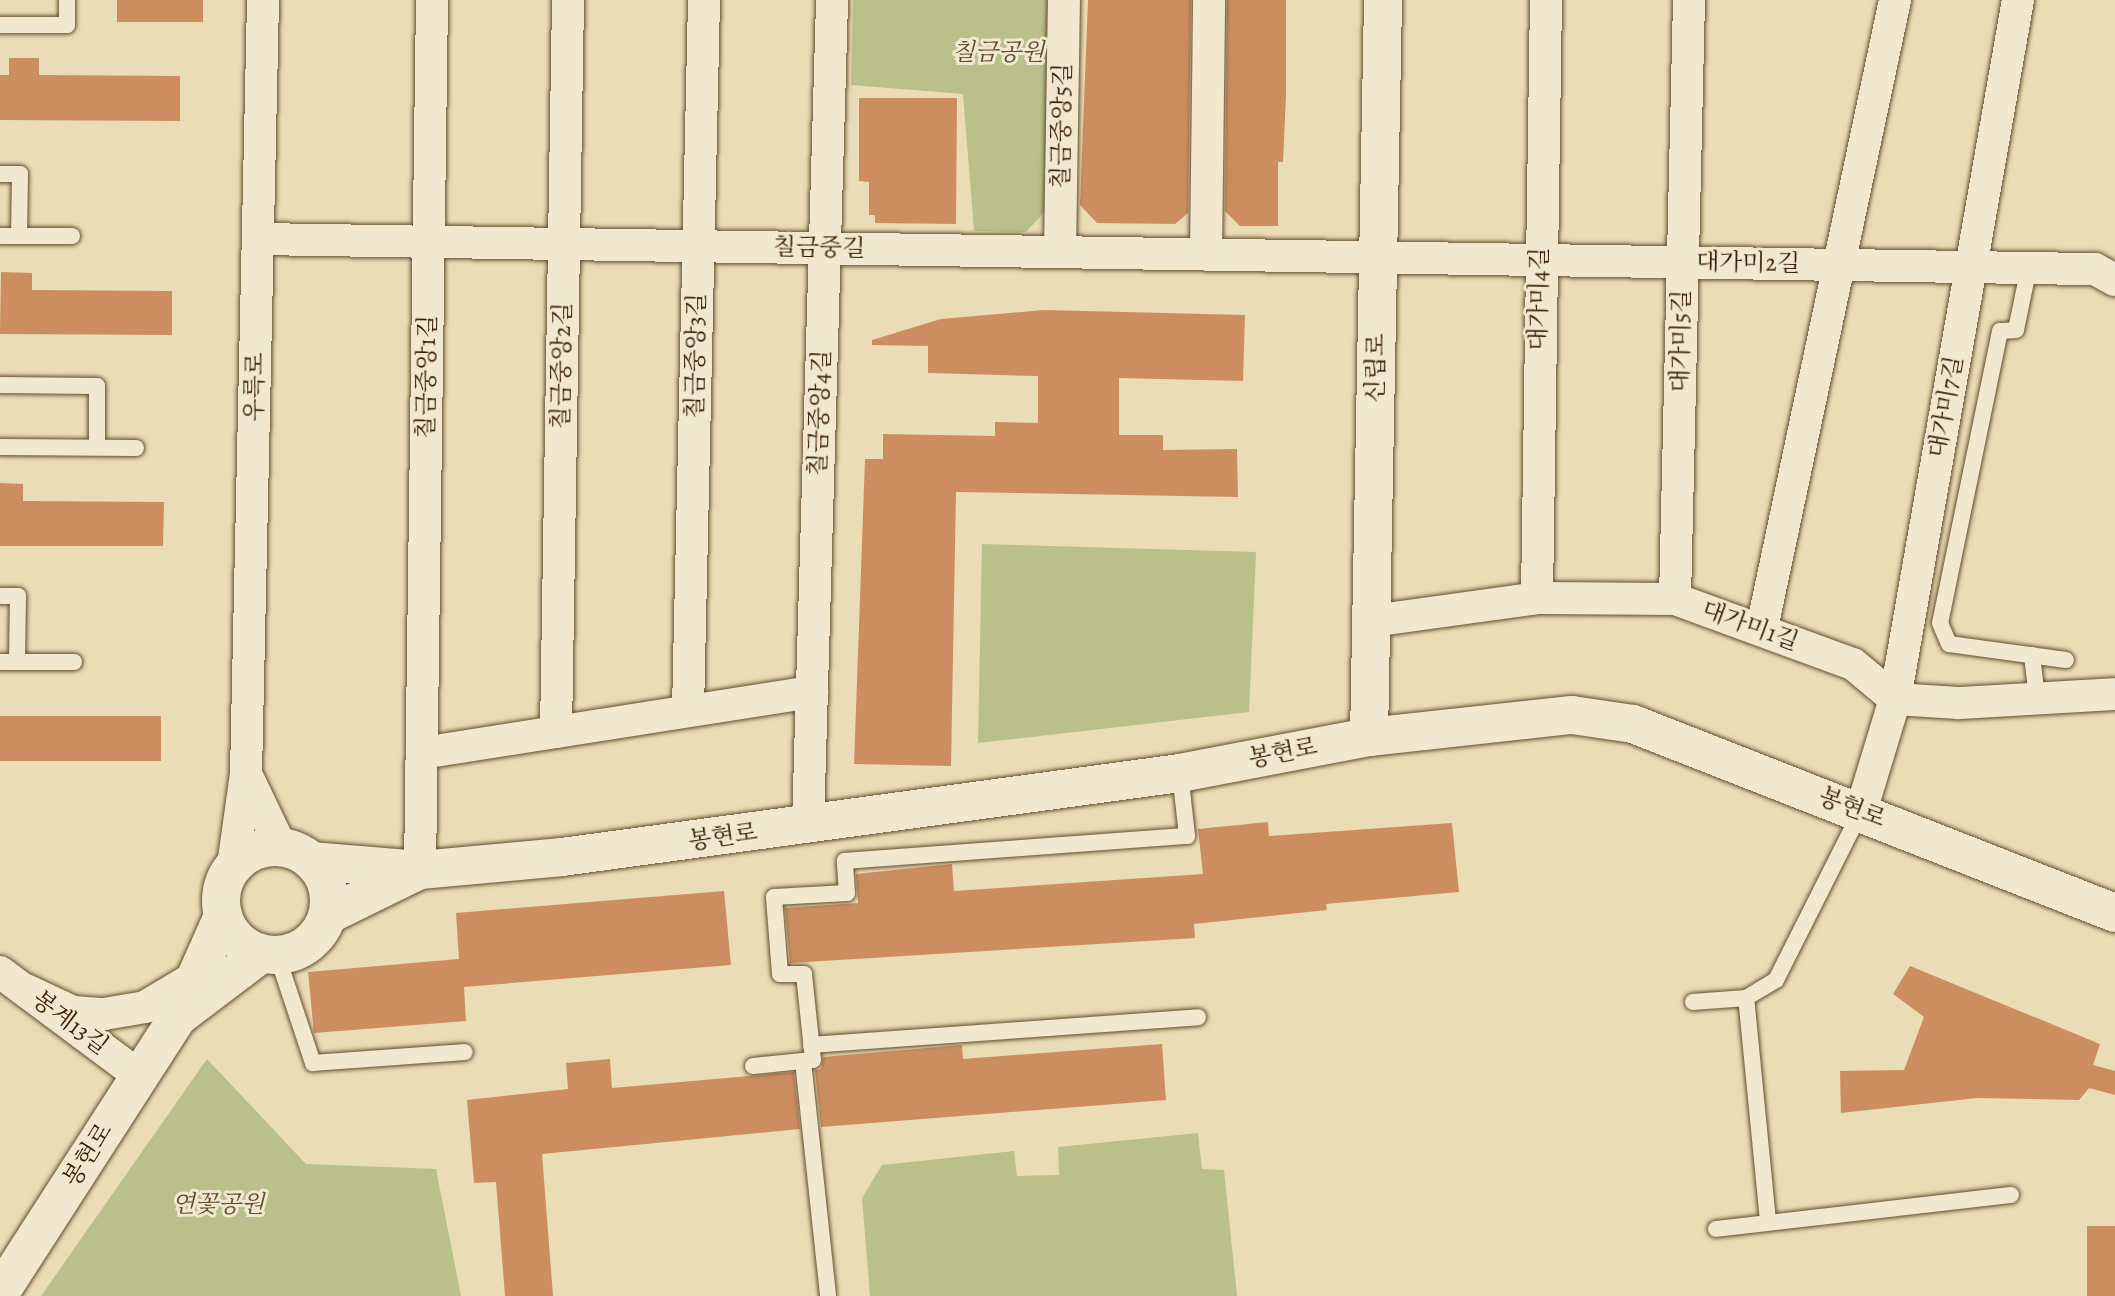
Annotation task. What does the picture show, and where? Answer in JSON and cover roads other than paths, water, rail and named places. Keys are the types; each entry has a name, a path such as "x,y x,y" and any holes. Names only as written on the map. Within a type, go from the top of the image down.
{"street":[{"name":"우륵로","path":"233,866 246,774 263,0"},
{"name":"칠금중앙1길","path":"420,870 432,0"},
{"name":"칠금중앙2길","path":"556,732 568,0"},
{"name":"칠금중앙3길","path":"688,711 704,0"},
{"name":"칠금중앙4길","path":"808,825 832,0"},
{"name":"칠금중앙5길","path":"1060,252 1064,0"},
{"path":"1206,254 1209,0"},
{"name":"신립로","path":"1369,737 1383,0"},
{"name":"대가미4길","path":"1537,597 1546,0"},
{"name":"대가미5길","path":"1675,599 1689,0"},
{"path":"1762,628 1895,0"},
{"name":"대가미7길","path":"1861,811 1895,699 2018,0"},
{"name":"칠금중길","path":"259,239 1378,257"},
{"name":"대가미2길","path":"1378,257 2095,269 2115,280"},
{"name":"대가미1길","path":"1372,621 1537,597 1675,599 1762,628 1853,664 1895,699"},
{"path":"422,753 812,692"},
{"path":"1895,699 1959,703 2115,694"},
{"name":"봉현로","path":"296,854 420,870 808,825 1180,774 1369,737 1572,715 1633,724 1861,811 2115,914"},
{"name":"우륵로","path":"246,774 296,854"},
{"path":"255,851 296,854 327,886 328,915 309,943 269,955 230,933 220,899 233,866 255,851"},
{"name":"봉현로","path":"328,915 420,870"},
{"name":"봉현로","path":"0,1293 138,1075 178,1017 223,916"},
{"name":"봉현로","path":"178,1017 269,955"},
{"name":"봉계13길","path":"0,972 138,1075"},
{"path":"26,990 72,1012 104,1014 145,1007 195,977"}],"lane":[{"path":"0,25 66,25 67,0"},
{"path":"0,174 20,174 19,236"},
{"path":"0,236 72,236"},
{"path":"2029,267 2016,330 2000,331 1940,623 1949,644 2066,660"},
{"path":"0,385 97,386 97,447"},
{"path":"0,447 136,448"},
{"path":"0,596 18,596 17,662"},
{"path":"2032,655 2037,699"},
{"path":"0,662 74,662"},
{"path":"753,1066 813,1060 804,974 780,974 774,897 847,893 845,861 1187,836 1180,774"},
{"path":"1693,1002 1746,998 1776,980 1861,811"},
{"path":"269,955 313,1063 465,1052"},
{"path":"1746,998 1768,1221"},
{"path":"811,1045 1198,1017"},
{"path":"803,1061 828,1296"},
{"path":"1716,1229 2011,1195"}],"park label":[{"name":"칠금공원","path":"998,53"},
{"name":"연꽃공원","path":"218,1205"}]}
